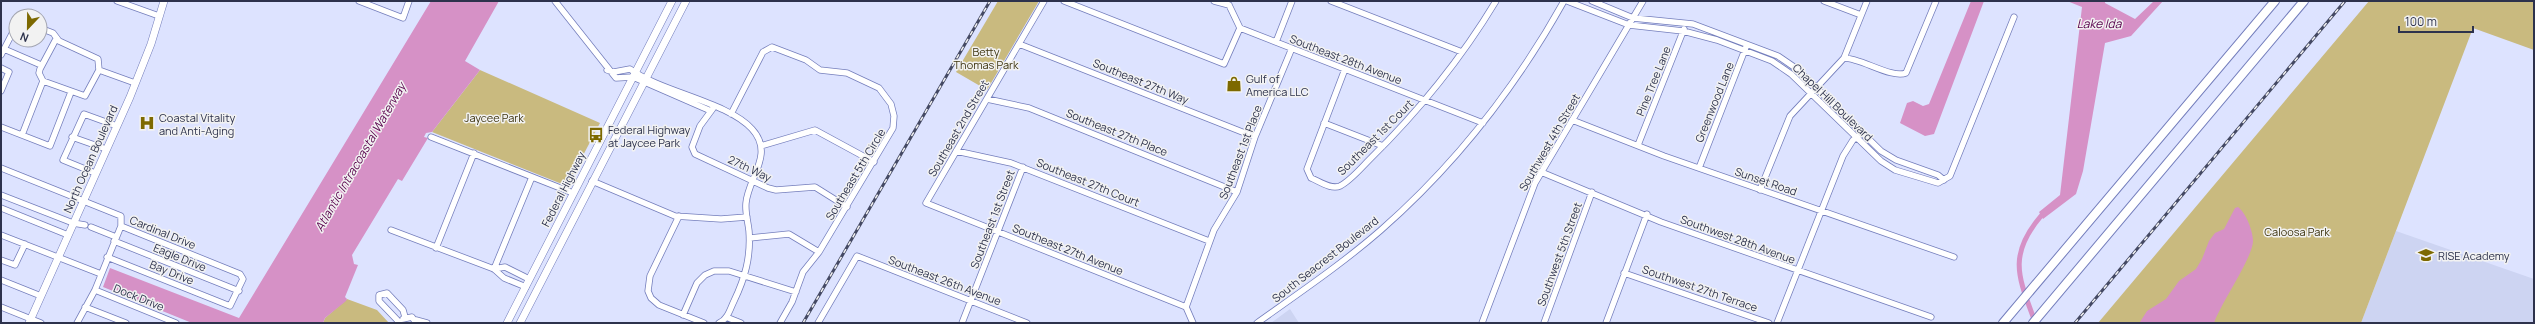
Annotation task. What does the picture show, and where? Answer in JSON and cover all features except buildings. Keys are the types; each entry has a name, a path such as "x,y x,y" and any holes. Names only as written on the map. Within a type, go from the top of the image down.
{"highway":[{"path":"2003,323 2274,1"},
{"path":"2033,323 2304,1"}],"main road":[{"name":"North Ocean Boulevard","path":"30,321 73,223 86,201 95,173 135,83 164,1"},
{"name":"Federal Highway","path":"507,323 672,1"},
{"name":"Federal Highway","path":"520,323 686,1"},
{"path":"592,182 590,168 604,140 605,132"},
{"path":"568,230 569,218 584,188 582,176"},
{"path":"529,279 532,284 533,299"}],"street":[{"path":"117,1 159,16"},
{"path":"359,1 403,18 409,1"},
{"path":"555,1 608,70 616,78 634,75"},
{"name":"Southeast 2nd Street","path":"926,203 1044,1"},
{"path":"1064,1 1224,64 1240,28 1230,3 1214,1"},
{"path":"1276,42 1292,1"},
{"path":"1331,1 1462,52"},
{"name":"Chapel Hill Boulevard","path":"1566,1 1629,25 1683,30 1772,61 1791,74 1881,161 1895,170 1938,183 1944,180 1938,175 1892,158 1862,135 1788,61 1748,44 1686,23 1633,18 1592,1"},
{"name":"South Seacrest Boulevard","path":"1257,323 1326,274 1381,229 1427,186 1483,123 1519,75 1566,1"},
{"name":"Southwest 4th Street","path":"1482,323 1529,195 1541,172 1643,1"},
{"path":"1824,1 1861,14"},
{"path":"1760,190 1790,116 1844,58 1867,1"},
{"path":"1844,58 1853,58 1896,74 1906,73 1936,1"},
{"name":"Southeast 1st Court","path":"1345,69 1308,165 1307,172 1311,178 1331,186 1341,185 1383,146 1425,100 1462,52 1494,2"},
{"path":"1944,180 1950,176 2014,17"},
{"name":"Pine Tree Lane","path":"1638,145 1686,23"},
{"name":"Southeast 28th Avenue","path":"1240,28 1483,123"},
{"path":"48,31 53,33 56,39 96,56 100,63 99,70 85,96 43,81 39,73 41,64 56,39"},
{"path":"8,42 3,52 41,64"},
{"name":"Southeast 27th Way","path":"1019,44 1255,137"},
{"name":"Greenwood Lane","path":"1699,168 1748,44"},
{"name":"Southeast 5th Circle","path":"731,114 763,52 772,47 806,60 820,70 847,74 876,86 885,94 894,112 893,128 819,252 803,272 796,292 780,323"},
{"name":"Southeast 1st Place","path":"1186,306 1209,241 1238,192 1255,137 1292,48"},
{"path":"1,68 9,72 1,91"},
{"path":"608,70 616,72 627,68 634,75 644,80 712,109 731,114 753,130 761,146 761,162 747,196 747,217 750,238 749,261 745,277 726,317 719,323"},
{"path":"99,70 135,83"},
{"path":"22,135 43,81"},
{"path":"1,127 50,146 71,92"},
{"name":"Southeast 27th Place","path":"987,99 1029,108 1238,192"},
{"name":"27th Way","path":"712,109 695,136 692,151 698,156 776,190 815,187 847,207"},
{"path":"95,173 63,160 72,136 84,114 117,126"},
{"name":"Sunset Road","path":"1572,120 1760,190 1954,257"},
{"path":"1324,123 1383,146"},
{"path":"761,146 815,130 874,162"},
{"path":"1777,323 1843,156 1856,138 1862,135"},
{"path":"72,136 106,149"},
{"path":"431,137 573,193"},
{"name":"Southeast 27th Court","path":"956,151 1023,167 1209,241"},
{"path":"436,248 474,153"},
{"name":"Southeast 1st Street","path":"962,323 1023,167"},
{"path":"1,168 86,201"},
{"name":"Southwest 28th Avenue","path":"1541,172 1646,214 1931,317"},
{"path":"494,269 532,177"},
{"path":"592,182 679,216 721,219 747,217"},
{"name":"Southwest 5th Street","path":"1544,323 1592,192"},
{"name":"Eagle Drive","path":"1,195 73,223 88,226 115,239 239,291"},
{"name":"Cardinal Drive","path":"86,201 122,216 121,226 240,274 243,279 239,291"},
{"name":"Southeast 27th Avenue","path":"926,203 1186,306"},
{"path":"1,208 68,235"},
{"path":"1606,323 1646,214"},
{"path":"679,216 650,276 647,287 649,294 656,303 704,323"},
{"path":"79,322 85,307 95,290 107,257 121,226"},
{"path":"391,230 494,269 504,278 526,287"},
{"path":"750,238 789,234 819,252"},
{"path":"1,235 101,274"},
{"path":"1,260 15,265 25,244"},
{"name":"Southeast 26th Avenue","path":"819,323 857,256 1027,323"},
{"name":"Bay Drive","path":"107,257 230,306 239,291"},
{"path":"494,269 505,267 529,279"},
{"path":"683,315 695,286 704,275 722,270 796,292"},
{"name":"Southwest 27th Terrace","path":"1624,272 1769,323"},
{"path":"1,280 41,296"},
{"name":"Dock Drive","path":"95,290 176,323"},
{"path":"387,293 403,310 405,317 401,323 379,301 379,296 387,293"},
{"path":"1186,306 1193,323"},
{"path":"1,307 30,321 41,323"},
{"path":"85,307 126,323"},
{"path":"405,317 412,317 416,321 427,323"},
{"path":"726,317 741,323"}],"shaded area":[{"name":"RISE Academy","path":"2396,231 2534,279 2534,323 2361,323"},
{"path":"1290,309 1299,323 1271,323"}],"green space":[{"name":"Betty Thomas Park","path":"998,1 1039,1 987,90 956,72"},
{"name":"Caloosa Park","path":"2369,1 2534,1 2534,50 2473,28 2361,323 2098,323"},
{"name":"Jaycee Park","path":"480,70 600,123 567,186 432,132"},
{"path":"347,299 377,310 389,323 323,323 325,318"}],"water":[{"name":"Atlantic Intracoastal Waterway","path":"431,1 499,1 465,61 480,70 432,132 426,133 424,137 428,138 402,181 398,179 352,255 354,264 358,265 345,297 347,299 346,301 325,318 323,323 192,323 103,287 110,268 239,318"},
{"path":"1971,1 1984,1 1934,134 1925,136 1900,123 1907,103 1913,101 1923,106 1929,104"},
{"name":"Lake Ida","path":"2067,1 2105,1 2105,3 2135,19 2154,1 2163,1 2131,36 2105,43 2083,171 2076,194 2043,219 2039,212 2060,195 2082,7"},
{"path":"2238,207 2244,213 2250,227 2253,237 2252,248 2243,269 2214,323 2140,322 2147,311 2166,299 2179,281 2196,269 2202,259 2209,241 2215,233 2224,229 2235,208"}],"waterway":[{"path":"2035,322 2024,292 2019,268 2023,243 2030,230 2041,216"}],"railway":[{"path":"803,323 990,1"},
{"path":"2075,323 2345,1"}],"place":[{"name":"Gulf of America LLC","path":"1234,84"},
{"name":"Coastal Vitality and Anti-Aging","path":"147,123"},
{"name":"Federal Highway at Jaycee Park","path":"596,135"},
{"name":"RISE Academy","path":"2426,255"}]}
